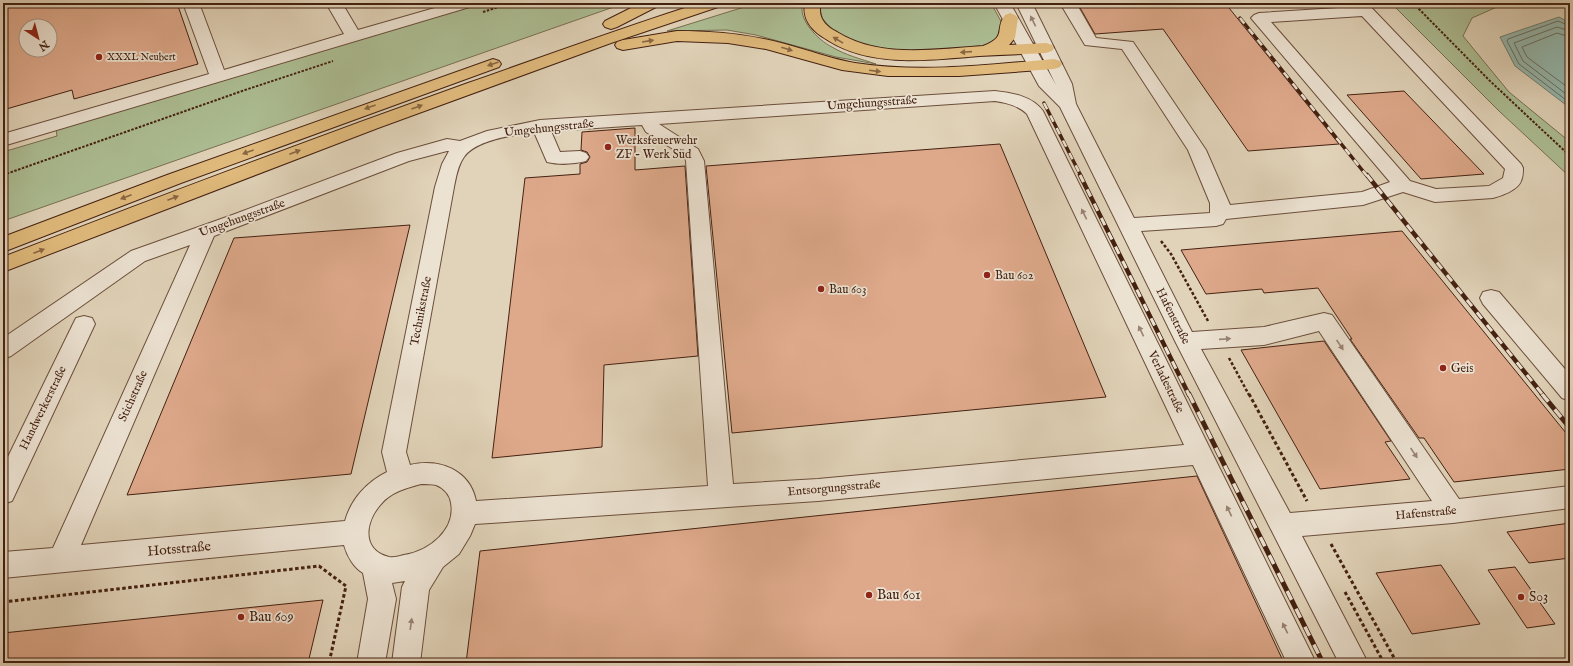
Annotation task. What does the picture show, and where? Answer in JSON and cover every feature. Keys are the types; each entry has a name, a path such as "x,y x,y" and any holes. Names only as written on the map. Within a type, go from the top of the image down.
{"highway":[{"path":"612,24 653,3"},
{"path":"3,245 174,179 334,120 672,3"},
{"path":"3,265 341,135 555,58 716,3"},
{"path":"812,3 811,8 813,18 819,27 844,44 859,49 897,55 1046,48"},
{"path":"988,50 998,46 1007,38 1010,18"},
{"path":"555,58 676,36 749,40 779,47 825,61 862,69 898,73 1054,64"}],"street":[{"path":"191,3 218,76"},
{"path":"334,3 353,36"},
{"path":"3,140 468,3"},
{"name":"Hafenstraße","path":"1002,3 1047,86 1067,104 1138,225 1186,341 1354,663"},
{"name":"Hafenstraße","path":"1024,3 1064,84 1067,104"},
{"path":"1068,3 1091,42 1127,45 1197,150 1220,203 1220,213 1216,219 1138,225"},
{"path":"1362,7 1514,168 1512,181 1493,192 1435,196 1403,185 1259,18 1362,7"},
{"name":"Umgehungsstraße","path":"3,350 138,256 206,232 409,155 447,145 464,148 492,134 540,126 995,96 1009,98 1026,104"},
{"name":"Verladestraße","path":"1026,104 1034,111 1302,663"},
{"path":"648,118 652,128 692,153 695,161 721,497"},
{"path":"540,126 558,169 562,171 580,163"},
{"name":"Technikstraße","path":"400,478 394,452 443,193 454,156 464,148"},
{"path":"1220,213 1363,198 1403,185"},
{"name":"Stichstraße","path":"61,560 206,232"},
{"path":"1490,298 1570,391"},
{"path":"1186,341 1264,336 1324,321 1453,511"},
{"name":"Handwerkerstraße","path":"3,493 84,324 28,333"},
{"name":"Entsorgungsstraße","path":"466,513 818,490 1201,454"},
{"path":"421,473 438,474 452,481 462,492 466,513 461,528 450,545 434,558 410,567 392,570 375,566 367,561 358,548 355,532 359,516 372,496 388,484 400,478 421,473"},
{"name":"Hafenstraße","path":"1282,526 1453,511 1570,497"},
{"name":"Hotsstraße","path":"5,569 61,560 355,532"},
{"path":"406,663 416,587 434,558"},
{"path":"371,663 382,599 375,566"}],"path":[{"path":"481,13 511,3"},
{"path":"1413,3 1492,85 1570,156"},
{"path":"3,175 245,90 333,61"},
{"path":"1138,225 1171,254 1397,663"},
{"path":"3,602 319,566 346,586 329,663"}],"green space":[{"path":"481,3 625,3 3,221 3,152 57,136 56,129"},
{"path":"757,3 803,3 803,16 806,22 815,34 826,44 853,57 876,64 836,57 756,35 727,30 667,31"},
{"path":"821,3 991,3 1003,25 998,41 978,48 915,51 867,48 837,33 828,25 822,18 820,9"},
{"path":"1391,3 1506,3 1472,18 1463,36 1509,92 1570,142 1570,177 1499,111"}],"water":[{"path":"1559,17 1570,23 1570,108 1515,66 1500,37"}],"building":[{"name":"XXXL Neubert","path":"3,3 177,3 198,64 74,99 72,90 3,110"},
{"path":"1128,3 1225,3 1339,144 1248,151 1163,29 1095,34 1079,6"},
{"path":"1404,91 1484,174 1421,179 1347,95"},
{"path":"635,128 635,170 685,166 698,356 604,365 602,447 492,458 525,178 580,174 580,164 587,162 590,157 587,152 581,150 582,132"},
{"path":"1000,144 1106,397 732,433 706,166"},
{"path":"410,225 351,474 127,495 234,238"},
{"name":"Geis","path":"1402,231 1570,438 1570,469 1454,482 1424,438 1419,438 1350,339 1352,339 1318,288 1264,293 1262,289 1206,294 1181,250"},
{"path":"1324,341 1391,441 1385,442 1410,479 1320,489 1241,350"},
{"name":"Bau 601","path":"1197,476 1284,663 466,663 480,551"},
{"path":"1570,523 1570,558 1529,563 1507,532"},
{"path":"1441,565 1480,624 1412,634 1376,573"},
{"name":"S03","path":"1515,567 1555,624 1527,628 1488,570"},
{"name":"Bau 609","path":"323,600 308,663 3,663 3,633"}],"railway":[{"path":"1240,18 1367,176"},
{"path":"1044,103 1081,176"},
{"path":"1080,175 1189,395"},
{"path":"1367,175 1543,395"},
{"path":"1189,394 1323,663"},
{"path":"1542,394 1570,428"}],"place":[{"name":"XXXL Neubert","path":"99,57"},
{"name":"Werksfeuerwehr ZF - Werk Süd","path":"608,147"},
{"name":"Bau 602","path":"987,275"},
{"name":"Bau 603","path":"821,289"},
{"name":"Geis","path":"1443,368"},
{"name":"Bau 601","path":"869,595"},
{"name":"S03","path":"1521,597"},
{"name":"Bau 609","path":"241,617"}]}
